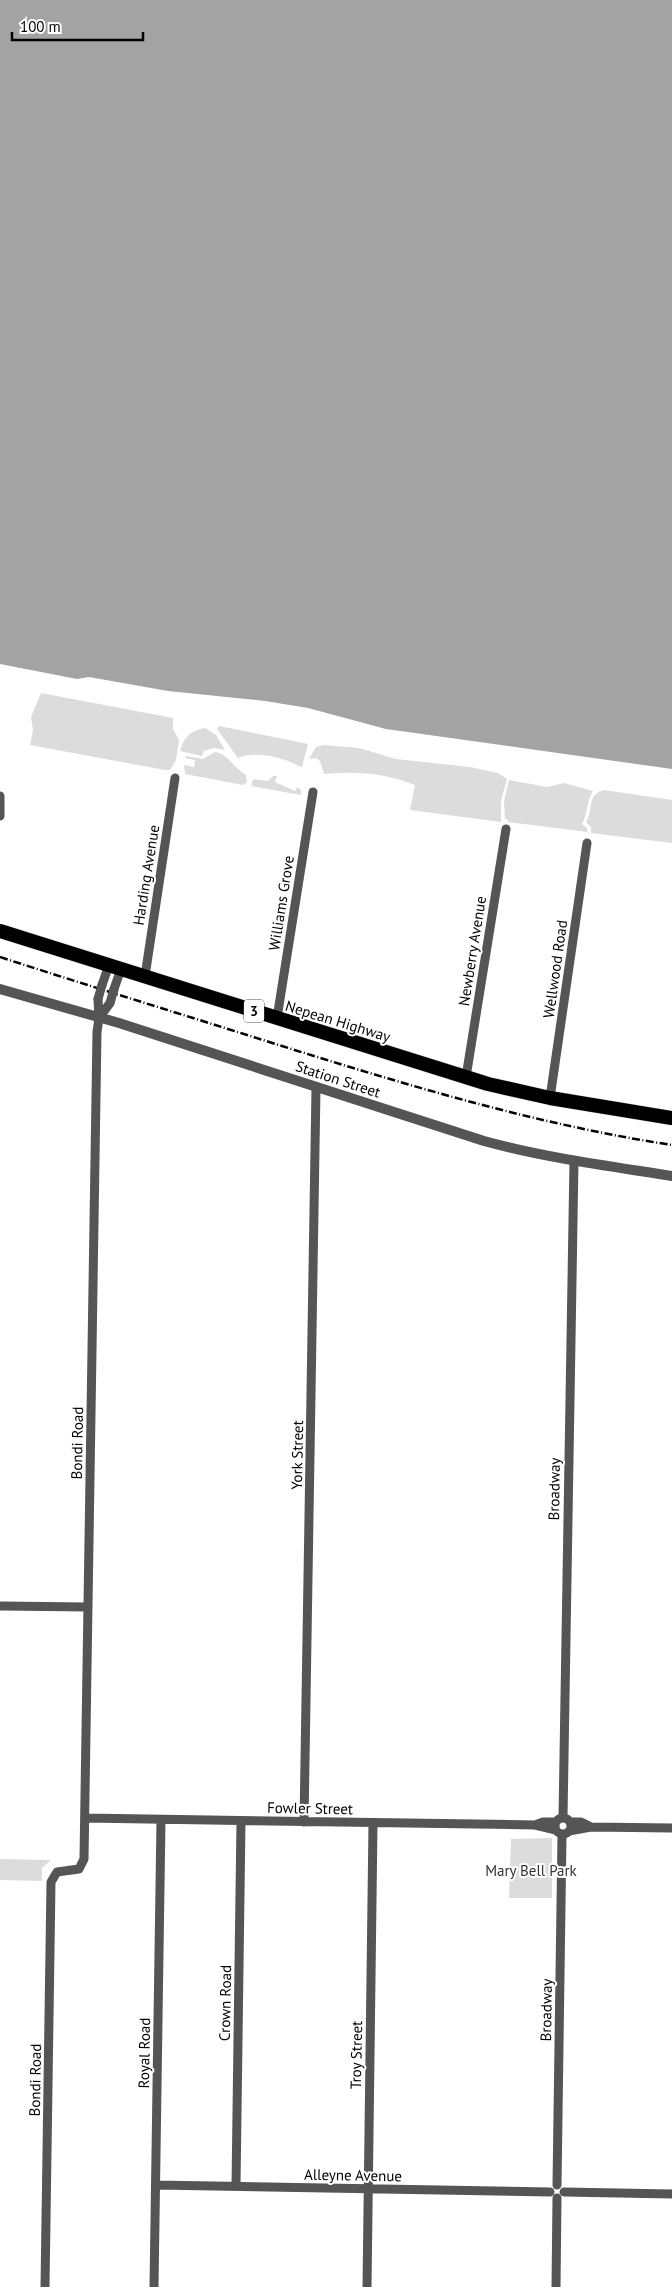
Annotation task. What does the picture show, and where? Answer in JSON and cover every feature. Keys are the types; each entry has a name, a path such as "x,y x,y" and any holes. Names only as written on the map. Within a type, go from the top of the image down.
{"highway":[{"name":"Nepean Highway","path":"0,931 466,1077 550,1098 672,1118"}],"street":[{"name":"Harding Avenue","path":"145,976 174,778"},
{"name":"Williams Grove","path":"277,1018 313,792"},
{"path":"0,796 0,816"},
{"name":"Newberry Avenue","path":"466,1077 506,829"},
{"name":"Wellwood Road","path":"550,1098 587,843"},
{"path":"99,1018 110,1003 114,989 115,967"},
{"name":"Bondi Road","path":"45,2287 51,1882 55,1874 61,1870 81,1867 84,1860 96,1050 99,1018 98,999 102,985 115,967"},
{"name":"Station Street","path":"0,989 99,1018 484,1141 521,1151 574,1161 672,1176"},
{"name":"York Street","path":"304,1822 316,1088"},
{"name":"Broadway","path":"556,2287 574,1161"},
{"path":"0,1606 88,1607"},
{"name":"Fowler Street","path":"85,1818 535,1825 543,1822 563,1826 581,1822 591,1826 672,1828"},
{"name":"Royal Road","path":"154,2287 161,1820"},
{"name":"Crown Road","path":"236,2186 241,1821"},
{"name":"Troy Street","path":"367,2287 373,1823"},
{"name":"Alleyne Avenue","path":"156,2184 672,2194"}],"green space":[{"path":"41,693 173,718 173,729 179,740 176,760 170,770 165,770 30,745 33,730 31,717"},
{"path":"219,726 308,744 302,767 280,758 268,756 249,755 238,758 217,729"},
{"path":"205,728 216,735 225,750 214,748 204,751 202,756 180,751 189,735 196,730"},
{"path":"324,745 359,748 396,759 470,767 498,773 507,779 501,801 501,822 410,810 415,785 404,781 381,775 359,773 324,774 320,761 316,758 309,759 316,747"},
{"path":"215,752 224,755 246,775 247,782 243,785 185,774 184,765 194,767 195,760 185,758 186,756 203,759"},
{"path":"273,776 277,776 275,782 295,791 297,787 301,790 301,795 251,786 253,779 268,781"},
{"path":"509,780 547,787 564,783 593,791 582,824 587,828 587,832 508,822 505,819 504,801"},
{"path":"604,790 672,800 672,843 591,833 591,827 586,822 591,803 598,792"},
{"name":"Mary Bell Park","path":"552,1838 552,1898 509,1898 511,1839"},
{"path":"0,1859 51,1860 42,1868 42,1881 0,1880"}],"shaded area":[{"path":"0,0 672,0 672,769 386,729 308,708 265,701 168,691 89,677 77,679 0,664"}],"railway":[{"path":"0,957 316,1057 467,1101 569,1126 672,1145"}]}
